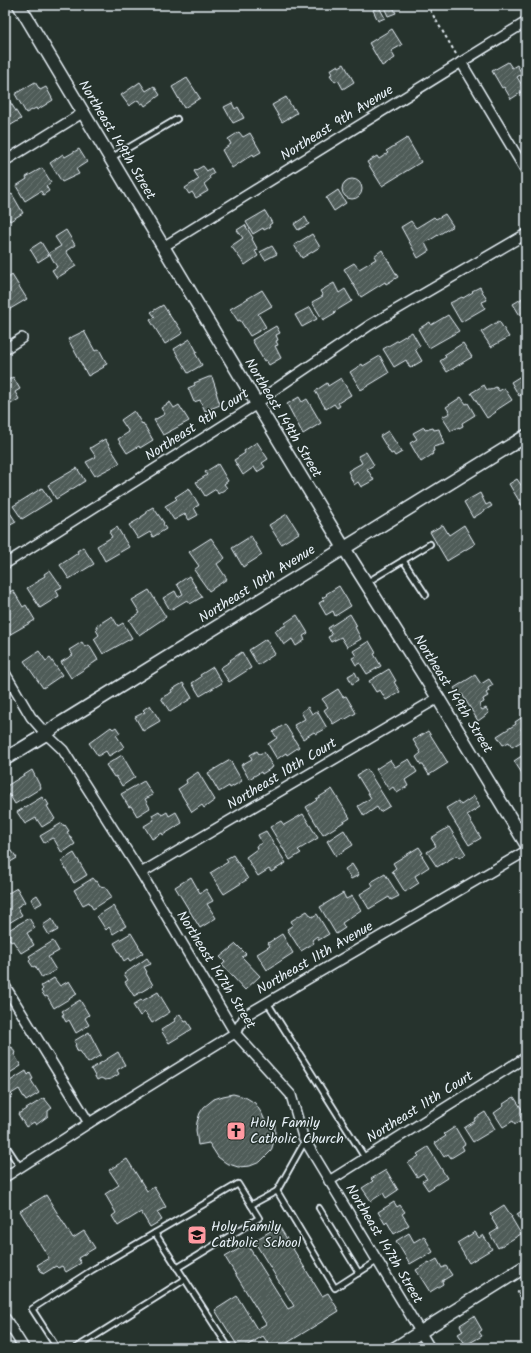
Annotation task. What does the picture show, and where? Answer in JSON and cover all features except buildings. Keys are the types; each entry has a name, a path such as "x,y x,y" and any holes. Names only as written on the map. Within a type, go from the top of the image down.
{"street":[{"name":"Northeast 149th Street","path":"19,5 344,548 438,698 526,844"},
{"name":"Northeast 9th Avenue","path":"163,247 526,22"},
{"path":"461,62 526,171"},
{"path":"5,161 84,112"},
{"name":"Northeast 9th Court","path":"5,564 257,404 271,392 370,325 526,234"},
{"path":"5,348 22,338"},
{"name":"Northeast 10th Avenue","path":"5,760 63,722 526,436"},
{"name":"Northeast 147th Street","path":"5,673 32,717 46,734 64,750 141,874 235,1032 290,1095 305,1141 430,1348"},
{"name":"Northeast 10th Court","path":"141,874 438,698"},
{"name":"Northeast 11th Avenue","path":"5,1177 235,1032 246,1015 526,851"},
{"path":"5,986 89,1123"},
{"name":"Northeast 11th Court","path":"329,1181 526,1057"},
{"path":"394,1348 526,1266"},
{"path":"5,1318 24,1348"}],"lane":[{"path":"111,158 177,119"},
{"path":"366,583 430,544"},
{"path":"403,560 426,595"},
{"path":"267,1002 365,1158"},
{"path":"251,1205 277,1191 305,1141"},
{"path":"5,1144 20,1167"},
{"path":"57,1348 32,1309 92,1270 238,1184 258,1218 177,1268"},
{"path":"277,1191 335,1288 377,1261"},
{"path":"319,1208 359,1273"},
{"path":"155,1233 228,1348"},
{"path":"76,1348 184,1280"}],"path":[{"path":"427,5 461,62"}],"place":[{"name":"Holy Family Catholic Church","path":"236,1131"},
{"name":"Holy Family Catholic School","path":"197,1235"}]}
